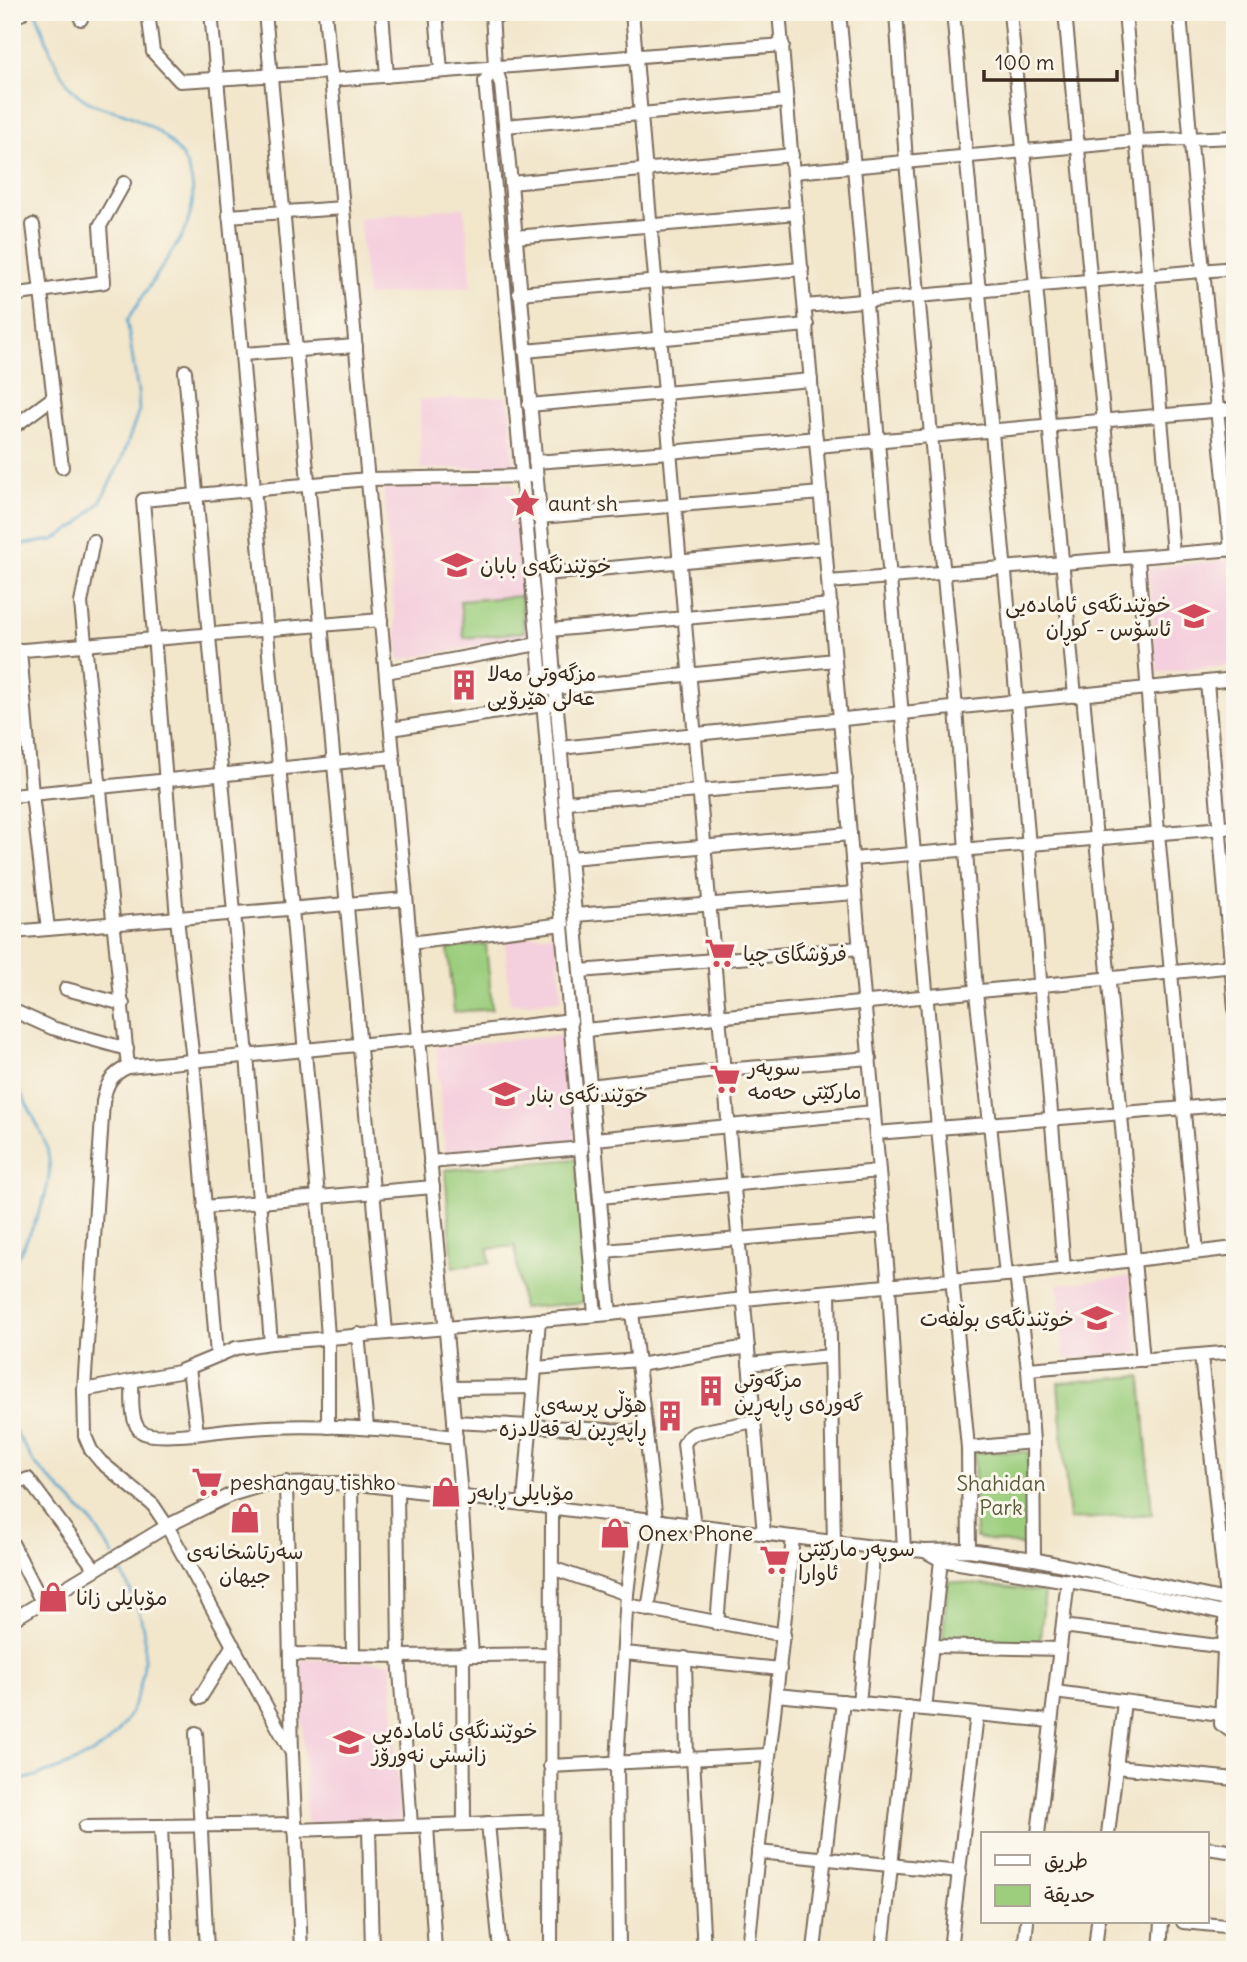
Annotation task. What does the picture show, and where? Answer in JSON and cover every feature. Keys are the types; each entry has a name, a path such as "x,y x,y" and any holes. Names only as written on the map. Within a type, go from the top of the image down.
{"street":[{"path":"148,12 153,52 180,81 271,76 387,76 783,46"},
{"path":"211,12 318,1197 328,1337 328,1427"},
{"path":"265,12 386,1332"},
{"path":"325,12 461,1496 468,1654 464,1824"},
{"path":"382,12 387,76"},
{"path":"436,12 441,71"},
{"path":"526,12 492,14 495,67 501,85 505,126 535,462 530,476 540,517 550,630 548,689"},
{"path":"632,12 764,1534"},
{"path":"779,12 889,1287 904,1549"},
{"path":"839,12 968,1448 969,1550"},
{"path":"895,12 930,436 956,708 976,992 989,1124 1028,1369 1033,1442 1034,1559"},
{"path":"953,12 1017,702 1064,1269"},
{"path":"1010,12 1062,563 1096,838 1143,1360"},
{"path":"1065,12 1117,559"},
{"path":"1125,12 1174,554"},
{"path":"829,582 1233,549 1189,139 1180,12"},
{"path":"495,67 485,81 530,476 538,644 550,704 563,924 595,1315"},
{"path":"505,126 787,101"},
{"path":"794,173 1136,141 1235,137"},
{"path":"510,183 792,155"},
{"path":"12,295 104,282 100,226 124,183"},
{"path":"229,216 343,208"},
{"path":"515,237 797,213"},
{"path":"33,225 62,467"},
{"path":"805,306 1235,268"},
{"path":"519,293 802,269"},
{"path":"525,351 807,325"},
{"path":"243,354 356,346"},
{"path":"185,371 271,1343"},
{"path":"529,405 811,380"},
{"path":"12,428 54,397"},
{"path":"535,462 930,436 1235,408"},
{"path":"217,1355 193,1061 177,918 143,500 368,479 530,476"},
{"path":"540,517 821,493"},
{"path":"93,541 81,603 128,1067"},
{"path":"545,574 826,548"},
{"path":"1138,557 1158,833 1197,1252"},
{"path":"550,630 831,605"},
{"path":"48,929 16,651 381,621"},
{"path":"386,672 538,644"},
{"path":"548,689 835,660"},
{"path":"560,748 1235,679"},
{"path":"1207,682 1235,1009"},
{"path":"391,729 550,704"},
{"path":"550,704 560,748 556,776 565,802 610,1314"},
{"path":"12,796 393,757"},
{"path":"565,802 846,779"},
{"path":"852,859 1235,827"},
{"path":"570,858 850,834"},
{"path":"575,915 855,893"},
{"path":"12,932 406,899"},
{"path":"410,943 563,924"},
{"path":"580,971 860,948"},
{"path":"585,1030 1233,966"},
{"path":"66,989 122,1004"},
{"path":"12,1010 52,1028 127,1049"},
{"path":"292,1753 167,1526 153,1505 106,1468 91,1450 85,1436 84,1390 103,1101 109,1081 128,1067 419,1039 571,1020"},
{"path":"590,1086 724,1070 870,1058"},
{"path":"876,1133 1235,1104"},
{"path":"595,1139 874,1112"},
{"path":"430,1162 582,1149"},
{"path":"600,1197 879,1171"},
{"path":"204,1207 433,1187"},
{"path":"605,1251 884,1226"},
{"path":"84,1390 189,1368 236,1348 271,1343 632,1312 1011,1275 1235,1248"},
{"path":"829,1292 834,1543"},
{"path":"632,1312 659,1521 648,1609"},
{"path":"524,1503 540,1320"},
{"path":"358,1334 368,1427"},
{"path":"535,1368 638,1363 748,1346"},
{"path":"1028,1369 1235,1352"},
{"path":"1200,1355 1220,1540 1231,1614 1225,1647 1228,1715 1221,1724 1235,1734"},
{"path":"749,1364 830,1356"},
{"path":"189,1368 197,1433"},
{"path":"132,1381 135,1422 141,1431 155,1435 254,1427 368,1427 456,1437"},
{"path":"451,1388 534,1387"},
{"path":"694,1526 684,1444 695,1433 754,1421"},
{"path":"454,1422 646,1432"},
{"path":"968,1448 1033,1442"},
{"path":"12,1505 15,1484 28,1479 96,1569"},
{"path":"12,1620 167,1526 230,1495 267,1484 286,1482 351,1483 874,1547 925,1551 969,1550 1034,1559 1230,1601"},
{"path":"286,1482 292,1753 301,1950"},
{"path":"351,1483 353,1654"},
{"path":"397,1490 399,1656 411,1826"},
{"path":"551,1950 552,1507"},
{"path":"619,1950 617,1763 627,1600 636,1518"},
{"path":"718,1623 725,1529"},
{"path":"748,1950 793,1537"},
{"path":"1220,1540 1235,1543"},
{"path":"12,1543 41,1602"},
{"path":"859,1703 874,1547"},
{"path":"925,1551 941,1560 1068,1580 1231,1614"},
{"path":"925,1709 941,1560"},
{"path":"552,1568 648,1609 784,1635"},
{"path":"1038,1832 1068,1580"},
{"path":"1063,1626 1225,1647"},
{"path":"200,1698 233,1645"},
{"path":"931,1646 1060,1649"},
{"path":"625,1653 780,1669"},
{"path":"291,1654 552,1654"},
{"path":"685,1658 704,1950"},
{"path":"1055,1692 1228,1715"},
{"path":"776,1695 1051,1721"},
{"path":"814,1950 843,1701"},
{"path":"1108,1832 1124,1702"},
{"path":"882,1950 908,1707"},
{"path":"950,1950 978,1714"},
{"path":"196,1734 207,1950"},
{"path":"551,1766 768,1755"},
{"path":"1116,1767 1235,1779"},
{"path":"85,1827 199,1825 369,1828 551,1821"},
{"path":"488,1823 500,1950"},
{"path":"162,1826 166,1950"},
{"path":"427,1826 435,1950"},
{"path":"369,1828 372,1950"},
{"path":"1208,1848 1235,1852"},
{"path":"758,1852 960,1872"},
{"path":"1024,1950 1027,1924"},
{"path":"1095,1950 1098,1924"},
{"path":"1160,1950 1162,1924"},
{"path":"1204,1924 1235,1927"}],"shaded area":[{"path":"464,207 472,286 367,296 359,218"},
{"path":"508,396 514,467 421,469 420,400"},
{"name":"خوێندنگەی بابان","path":"511,483 515,488 530,636 399,660 383,486"},
{"name":"خوێندنگەی ئامادەیی ئاسۆس - کوڕان","path":"1235,559 1235,665 1157,672 1148,568"},
{"path":"556,934 562,1000 510,1004 505,938"},
{"name":"خوێندنگەی بنار","path":"565,1035 575,1140 445,1153 436,1047"},
{"name":"خوێندنگەی بوڵفەت","path":"1129,1277 1137,1353 1064,1359 1058,1284"},
{"name":"خوێندنگەی ئامادەیی زانستی نەورۆز","path":"300,1660 391,1662 400,1822 307,1825"}],"green space":[{"path":"521,596 524,632 464,638 460,601"},
{"path":"486,944 492,1009 454,1012 448,948"},
{"path":"576,1159 589,1302 522,1308 515,1246 488,1249 490,1263 453,1267 445,1170"},
{"path":"1141,1376 1152,1514 1069,1520 1058,1383"},
{"name":"Shahidan Park","path":"974,1452 1029,1452 1025,1546 976,1538"},
{"path":"948,1581 1045,1592 1039,1648 943,1638"}],"waterway":[{"path":"12,546 53,540 78,525 100,502 122,459 139,410 127,321 182,236 190,216 193,197 186,164 164,137 130,116 89,102 69,85 52,55 36,12"},
{"path":"12,1076 43,1136 49,1161 46,1194 12,1270"},
{"path":"12,1426 35,1464 93,1523 113,1555"},
{"path":"12,1783 70,1764 102,1747 126,1721 134,1705 143,1669 143,1632 138,1608 116,1560"}],"place":[{"name":"aunt sh","path":"525,503"},
{"name":"خوێندنگەی بابان","path":"457,565"},
{"name":"خوێندنگەی ئامادەیی ئاسۆس - کوڕان","path":"1194,616"},
{"name":"مزگەوتی مەلا عەلی هێرۆیی","path":"464,685"},
{"name":"فرۆشگای چیا","path":"720,953"},
{"name":"سوپەر مارکێتی حەمە","path":"725,1079"},
{"name":"خوێندنگەی بنار","path":"505,1094"},
{"name":"خوێندنگەی بوڵفەت","path":"1097,1318"},
{"name":"مزگەوتی گەورەی ڕاپەڕین","path":"711,1391"},
{"name":"هۆڵی پرسەی ڕاپەڕین لە قەڵادزە","path":"670,1416"},
{"name":"peshangay tishko","path":"207,1482"},
{"name":"مۆبایلی ڕابەر","path":"446,1492"},
{"name":"سەرتاشخانەی جیهان","path":"245,1518"},
{"name":"Onex Phone","path":"615,1533"},
{"name":"سوپەر مارکێتی ئاوارا","path":"775,1560"},
{"name":"مۆبایلی زانا","path":"53,1597"},
{"name":"خوێندنگەی ئامادەیی زانستی نەورۆز","path":"349,1742"}]}
